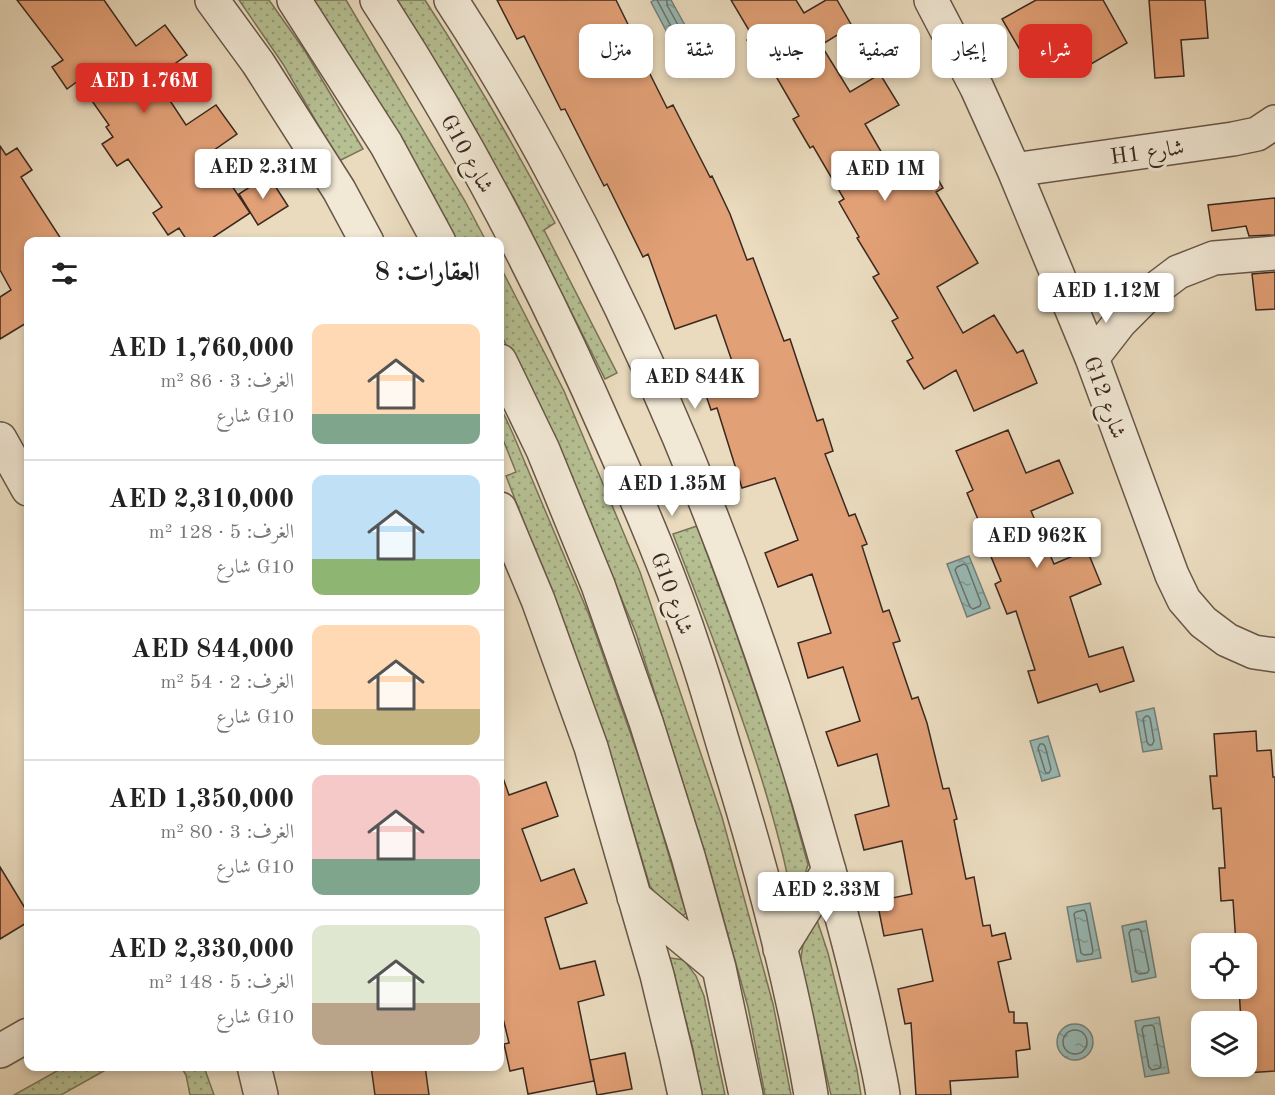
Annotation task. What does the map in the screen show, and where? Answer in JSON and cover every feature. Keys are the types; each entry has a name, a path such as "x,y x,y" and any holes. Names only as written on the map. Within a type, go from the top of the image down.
{"street":[{"path":"212,0 258,63 339,190 364,237"},
{"path":"294,0 386,144 436,237"},
{"name":"G10 شارع","path":"377,0 408,47 467,149 523,253 586,382 644,514 698,661 759,866 801,1038 811,1095"},
{"path":"451,0 532,133 594,250 651,371 711,513 794,750 858,978 883,1095"},
{"name":"G12 شارع","path":"931,0 972,79 1014,170 1092,358 1172,575 1184,600 1203,622 1227,640 1254,652 1275,655"},
{"name":"H1 شارع","path":"1014,170 1233,139 1257,134 1275,122"},
{"path":"1092,358 1120,322 1145,297 1178,272 1214,258 1275,252"},
{"path":"504,369 543,450 598,585 646,722 688,856 719,968 746,1095"},
{"path":"0,439 24,482"},
{"path":"504,519 538,600 591,747 657,975 685,1095"},
{"path":"780,949 829,870"},
{"path":"634,897 719,968"},
{"path":"0,1051 24,1037"},
{"path":"255,1071 261,1095"}],"green space":[{"path":"239,0 269,0 305,51 363,149 339,161 283,64"},
{"path":"314,0 346,0 484,237 450,237 382,113"},
{"path":"394,0 425,0 476,82 555,223 544,230 617,373 605,379 514,198"},
{"path":"504,274 564,391 640,572 722,817 773,1004 791,1095 765,1095 748,1007 708,863 636,633 574,487 504,340"},
{"path":"504,415 589,615 645,775 686,913 679,918 663,904 650,886 581,670 506,476 516,472 504,442"},
{"path":"697,526 782,769 808,865 801,886 792,897 782,851 757,765 731,688 673,534"},
{"path":"816,917 828,953 861,1095 831,1095 800,962 805,934"},
{"path":"670,958 684,960 696,976 704,996 725,1095 701,1095 693,1049"},
{"path":"57,1071 104,1071 61,1095 14,1095"},
{"path":"184,1071 205,1071 214,1095 190,1095"}],"water":[{"path":"671,0 684,24 665,24 665,29 651,2"},
{"path":"969,556 990,608 967,617 947,564"},
{"path":"1154,708 1162,749 1143,752 1136,712"},
{"path":"1048,736 1060,776 1042,781 1030,741"},
{"path":"1090,903 1101,958 1077,962 1067,907"},
{"path":"1146,921 1156,977 1132,982 1122,926"},
{"path":"1159,1017 1169,1073 1145,1077 1135,1021"},
{"path":"1075,1024 1088,1029 1093,1042 1088,1055 1075,1060 1062,1055 1057,1042 1062,1029"}],"building":[{"path":"17,0 104,0 136,46 165,25 187,55 155,78 186,125 216,105 237,134 210,153 250,213 214,237 185,237 179,228 168,235 153,213 162,207 128,159 117,166 102,144 113,137 106,127 109,125 78,81 67,89 52,67 63,60"},
{"path":"497,0 616,0 628,24 579,24 579,78 652,78 667,108 673,105 710,177 712,176 730,214 747,260 753,258 784,341 790,339 817,421 823,419 833,451 825,454 849,516 855,514 867,544 862,546 883,612 889,610 900,641 893,643 912,699 918,697 927,723 943,789 949,788 957,819 954,820 966,879 974,877 983,926 990,925 992,936 1005,933 1011,959 998,962 1009,1012 1014,1012 1014,1023 1027,1023 1030,1049 1016,1051 1018,1077 950,1081 951,1095 916,1095 911,1023 905,1024 898,989 933,981 922,929 884,936 877,901 912,894 902,841 864,850 855,815 889,806 877,754 838,766 826,732 860,721 843,667 808,678 798,643 831,633 812,574 778,587 765,553 798,540 775,478 742,488 717,408 711,410 699,375 733,364 716,315 675,329 648,254 643,257 607,184 604,186 565,109 561,110 524,36 517,39"},
{"path":"731,0 796,0 804,13 826,0 837,0 851,24 837,24 837,35 825,43 825,24 747,24 747,27"},
{"path":"1036,0 1103,0 1127,43 1092,63 1092,24 1019,24 1019,48 1007,24 1002,19"},
{"path":"1149,0 1205,0 1208,38 1181,40 1184,76 1155,78"},
{"path":"825,51 837,71 837,78 841,78 850,92 873,78 882,78 899,105 865,124 894,174 925,157 943,188 936,192 978,263 937,287 963,333 994,315 1017,353 1023,350 1037,383 974,411 956,370 924,389 907,361 913,358 892,321 898,318 873,277 879,274 839,202 844,199 813,146 810,148 793,119 799,116 777,78 825,78"},
{"path":"0,146 6,155 17,148 32,170 21,177 60,237 24,237 24,324 0,339 0,297 11,290 0,270"},
{"path":"268,175 288,206 258,225 239,194"},
{"path":"1275,198 1275,235 1249,236 1246,226 1212,231 1208,205"},
{"path":"1275,272 1275,309 1256,310 1252,274"},
{"path":"1008,430 1026,473 1059,460 1073,493 1031,511 1054,564 1087,550 1101,584 1070,597 1089,657 1123,647 1134,681 1100,692 1097,684 1038,703 1028,671 1035,670 1016,611 1007,614 995,584 1001,581 967,493 973,490 956,451"},
{"path":"1256,731 1257,751 1271,750 1273,777 1275,777 1275,1071 1257,1072 1257,1011 1240,1011 1240,999 1257,999 1257,933 1235,933 1233,900 1221,901 1219,868 1225,868 1221,808 1213,809 1210,776 1217,776 1214,734"},
{"path":"504,781 509,795 546,782 558,816 522,829 541,881 574,869 587,903 545,918 560,969 595,961 604,995 578,1002 594,1081 528,1094 523,1068 510,1071 504,1044 509,1043 504,1022"},
{"path":"0,867 24,906 24,924 0,939"},
{"path":"625,1053 632,1089 597,1095 590,1060"},
{"path":"372,1071 426,1071 429,1095 375,1095"}]}
